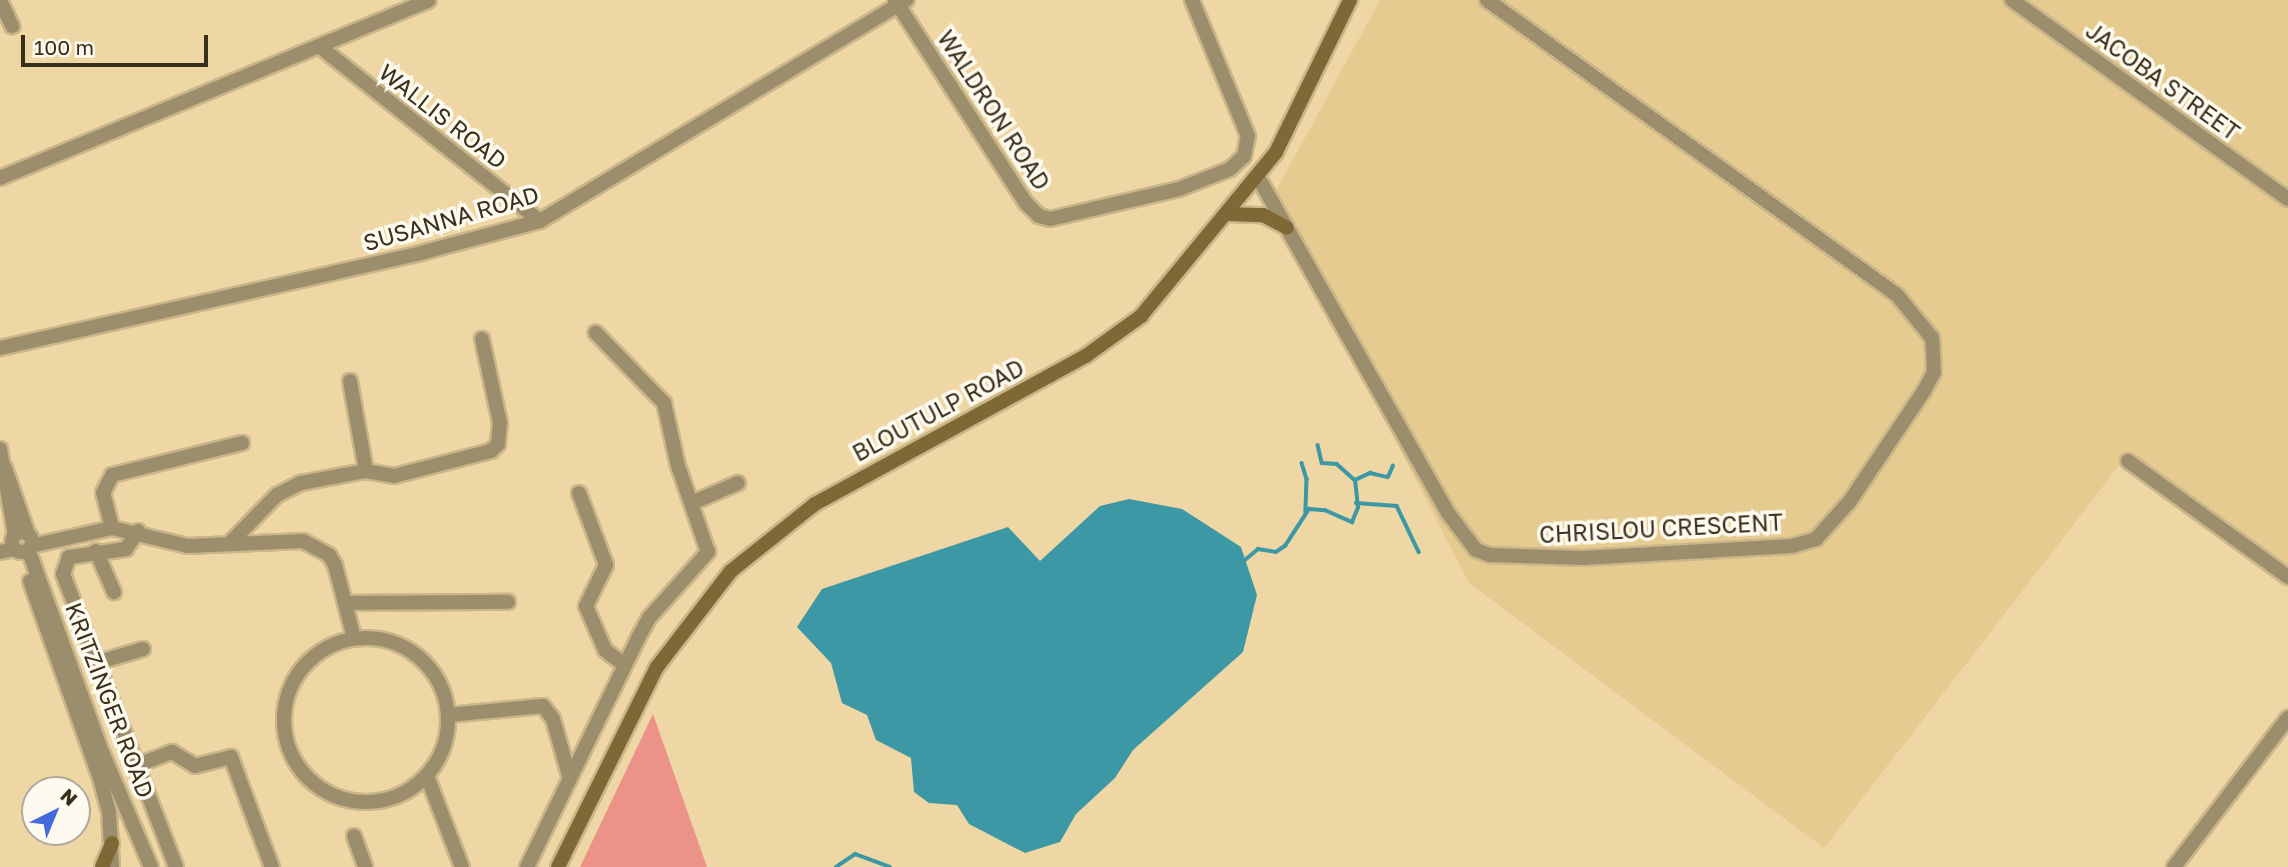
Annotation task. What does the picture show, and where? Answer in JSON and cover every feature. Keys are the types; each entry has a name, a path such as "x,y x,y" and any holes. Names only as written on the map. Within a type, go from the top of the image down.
{"street":[{"path":"0,0 12,26"},
{"path":"0,178 429,0"},
{"name":"WALDRON ROAD","path":"900,1 1026,203 1039,216 1059,217 1155,196 1230,169 1244,156 1250,142 1192,0"},
{"name":"CHRISLOU CRESCENT","path":"1258,177 1448,513 1476,550 1490,555 1583,558 1703,554 1792,546 1816,539 1831,525 1924,391 1934,372 1933,338 1897,295 1487,0"},
{"name":"JACOBA STREET","path":"2012,0 2288,199"},
{"name":"SUSANNA ROAD","path":"0,348 409,256 540,221 900,1"},
{"name":"BLOUTULP ROAD","path":"558,867 657,667 731,571 814,504 1118,336 1167,288 1258,177 1284,139 1346,1"},
{"name":"WALLIS ROAD","path":"318,46 540,221"},
{"path":"1227,214 1263,215 1287,228"},
{"path":"527,867 649,618 705,558 707,546 664,403 596,333"},
{"path":"229,544 288,489 366,471 394,476 477,458 498,444 500,423 482,339"},
{"path":"350,381 366,471"},
{"path":"111,524 103,493 112,475 242,443"},
{"name":"KRITZINGER ROAD","path":"0,449 4,467 2,475 18,543 101,782 112,843 112,867"},
{"path":"2128,461 2288,578"},
{"path":"692,503 738,482"},
{"path":"579,493 606,565 586,606 605,650 624,665"},
{"path":"18,543 111,524 188,546 280,540 315,546 335,565 354,638"},
{"path":"139,534 126,549 96,551 69,557 63,567 96,663 176,867"},
{"name":"KRITZINGER ROAD","path":"18,543 102,752 152,867"},
{"path":"96,551 114,592"},
{"path":"345,603 509,602"},
{"path":"354,638 381,639 407,649 428,666 442,689 448,715 447,737 427,776 404,793 377,802 349,800 315,783 301,770 288,745 284,717 289,689 304,665 327,647 354,638"},
{"path":"96,663 143,649"},
{"path":"448,715 543,706 553,719 570,779"},
{"path":"2174,867 2288,718"},
{"path":"135,766 172,752 195,765 231,757 272,867"},
{"path":"427,776 462,867"},
{"path":"354,836 365,867"},
{"path":"102,867 112,843"}],"shaded area":[{"path":"1380,0 2288,0 2288,568 2128,454 1824,848 1469,583 1271,200"},
{"path":"653,714 707,867 580,867"}],"water":[{"path":"1129,499 1182,509 1241,547 1257,595 1243,652 1133,750 1115,778 1076,814 1060,842 1025,853 969,824 957,805 929,803 914,792 911,758 876,740 867,715 842,703 831,663 797,627 822,589 1008,527 1040,561 1100,506"}],"waterway":[{"path":"1318,445 1322,463 1337,464 1355,480"},
{"path":"1302,463 1307,479 1306,512"},
{"path":"1245,560 1258,549 1276,552 1285,546 1309,509 1325,510 1352,522 1358,508 1355,480 1370,473 1388,477 1393,466"},
{"path":"1356,503 1397,506 1419,552"},
{"path":"836,867 855,854 890,867"}]}
